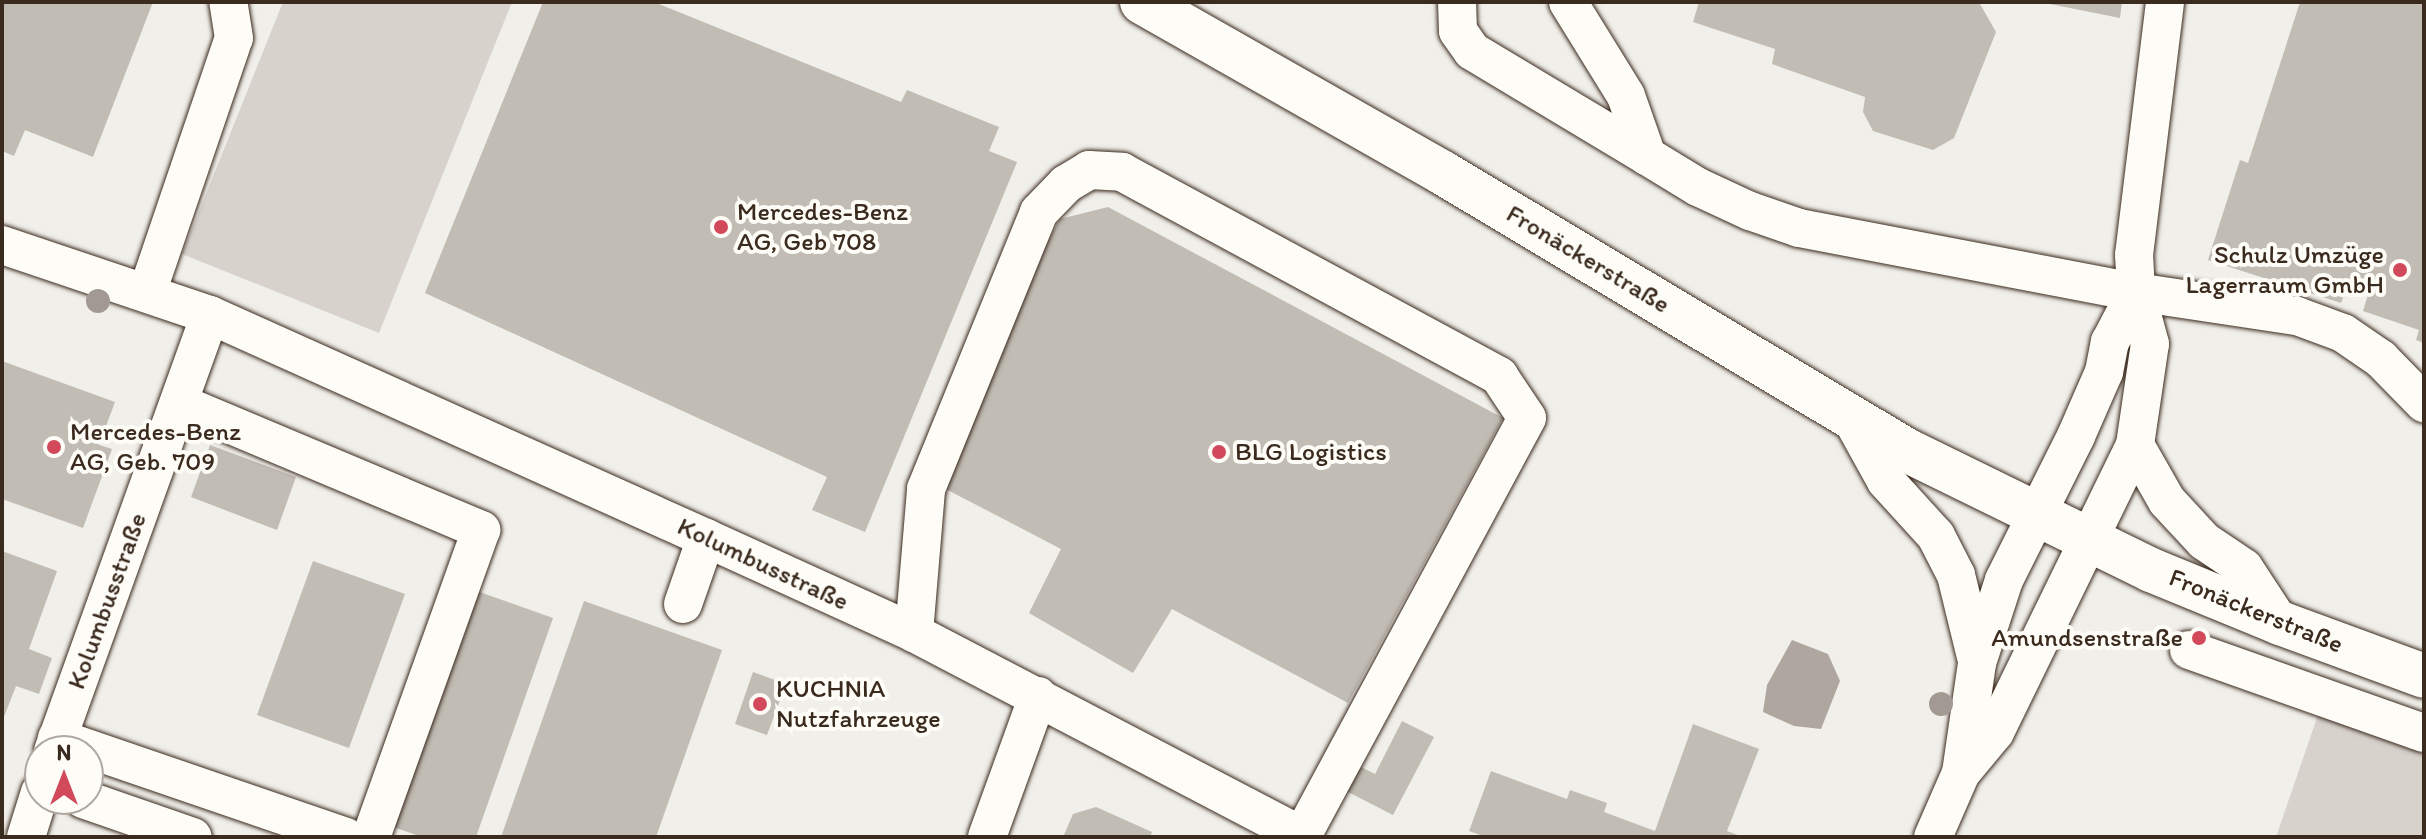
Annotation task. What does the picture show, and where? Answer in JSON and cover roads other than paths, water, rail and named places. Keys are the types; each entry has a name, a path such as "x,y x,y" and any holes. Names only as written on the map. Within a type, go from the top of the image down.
{"main road":[{"name":"Fronäckerstraße","path":"1142,2 1443,173 1906,450 2090,542 2280,623 2424,676"}],"street":[{"path":"147,293 234,38 228,2"},
{"path":"1568,2 1626,96 1647,156"},
{"path":"1961,773 1995,732 2135,445 2150,344 2136,292 2134,255 2165,2"},
{"path":"1454,4 1458,31 1472,51 1711,193 1799,228 2136,292 2297,316 2343,333 2381,359 2424,403"},
{"path":"914,633 926,489 1039,212 1066,184 1089,170 1122,172 1499,376 1527,418 1303,836"},
{"name":"Kolumbusstraße","path":"2,245 210,315 706,538 914,633 1303,836"},
{"path":"1933,837 1961,773 1977,663 2004,580 2076,436 2104,372 2110,342 2136,292"},
{"name":"Kolumbusstraße","path":"58,735 210,315"},
{"path":"179,403 481,530 371,837"},
{"path":"1850,416 1886,481 1936,536 1956,575 1968,612 1977,663"},
{"path":"2135,445 2167,501 2204,541 2244,568 2280,623"},
{"path":"683,604 706,538"},
{"path":"2189,650 2424,733"},
{"path":"987,837 1038,696"},
{"path":"104,760 346,837"},
{"path":"104,806 193,837"},
{"path":"26,837 33,815"}],"place":[{"name":"Mercedes-Benz AG, Geb 708","path":"721,227"},
{"name":"Schulz Umzüge Lagerraum GmbH","path":"2400,270"},
{"name":"Mercedes-Benz AG, Geb. 709","path":"54,447"},
{"name":"BLG Logistics","path":"1219,452"},
{"name":"Amundsenstraße","path":"2199,638"},
{"name":"KUCHNIA Nutzfahrzeuge","path":"760,704"}]}
